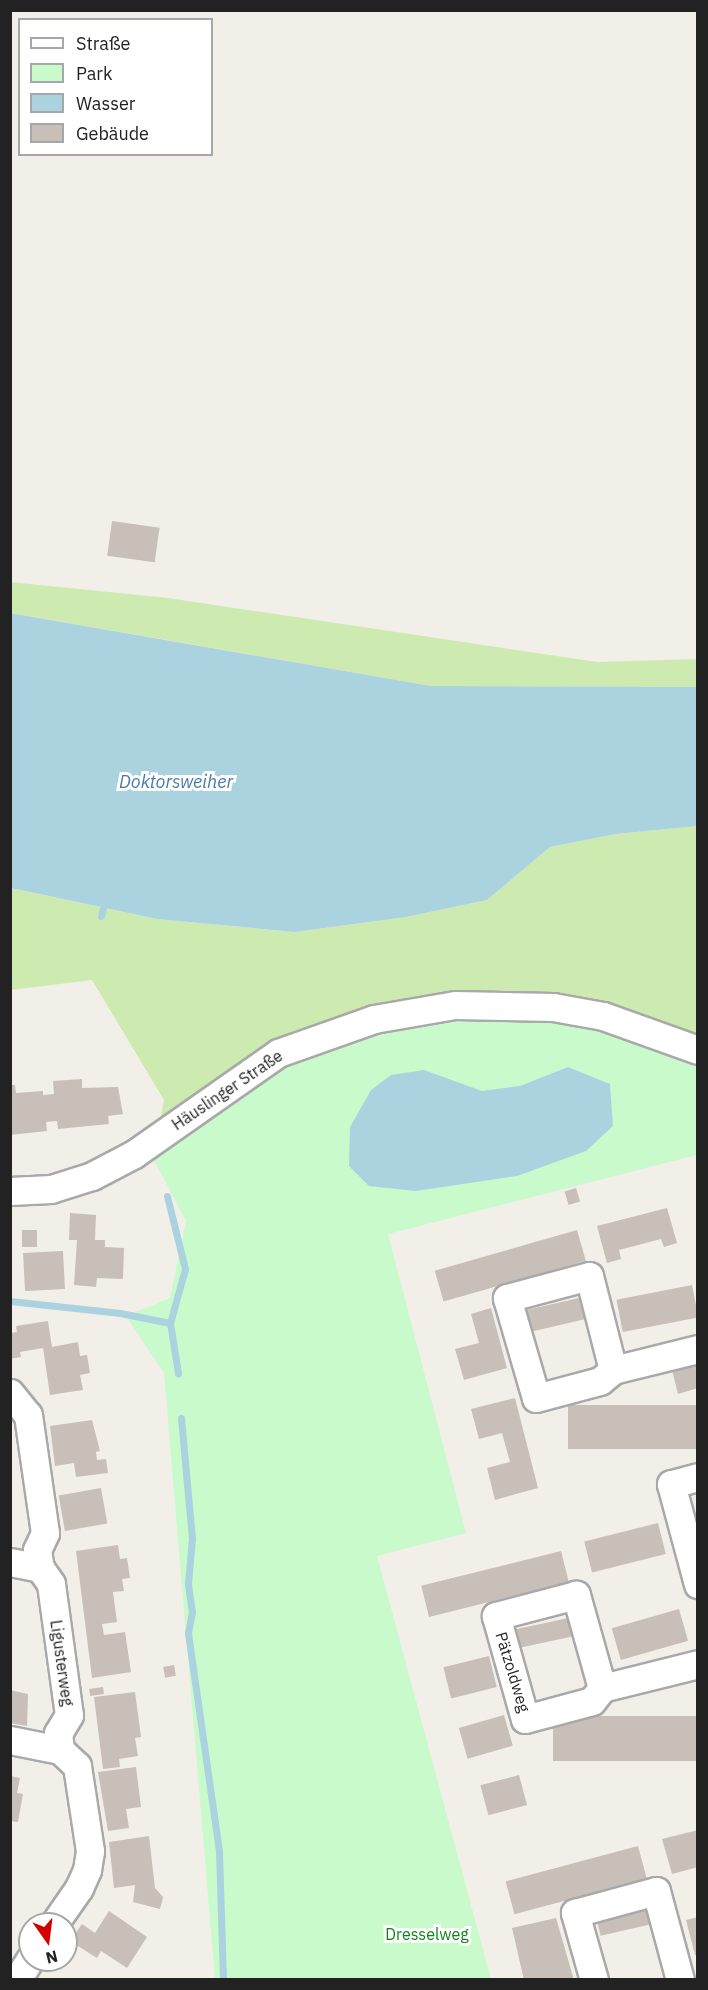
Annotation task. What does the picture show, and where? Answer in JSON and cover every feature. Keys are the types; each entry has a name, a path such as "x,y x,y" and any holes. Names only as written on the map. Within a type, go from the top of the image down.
{"street":[{"name":"Häuslinger Straße","path":"10,1191 51,1189 92,1176 134,1154 278,1053 374,1019 455,1005 553,1007 603,1016 698,1050"},
{"path":"613,1370 589,1276 507,1298 536,1398 600,1381 613,1370 698,1349"},
{"name":"Ligusterweg","path":"10,1393 28,1415 45,1533 37,1550 40,1568 51,1584 69,1715 58,1733 60,1750"},
{"path":"698,1477 671,1484 698,1584"},
{"path":"10,1562 40,1568"},
{"name":"Pätzoldweg","path":"602,1688 576,1595 496,1616 525,1719 592,1701 602,1688 698,1664"},
{"path":"10,1740 60,1750 77,1766 90,1851 87,1870 79,1888 62,1912"},
{"path":"594,1980 575,1913 656,1891 680,1980"}],"green space":[{"path":"10,582 168,598 597,662 697,659 697,687 431,686 11,613"},
{"path":"697,826 697,1059 283,1068 153,1158 164,1100 92,980 11,990 10,888 157,919 295,932 406,917 487,900 550,847 616,834"},
{"name":"Dresselweg","path":"526,1015 597,1025 697,1059 697,1155 388,1234 466,1533 377,1556 491,1979 215,1979 164,1373 126,1316 170,1298 186,1221 153,1158 284,1068 380,1032 459,1018"}],"water":[{"name":"Doktorsweiher","path":"10,613 431,686 697,687 697,826 616,834 550,847 487,900 406,917 295,932 157,919 11,888"},
{"path":"568,1067 610,1084 613,1126 586,1151 517,1176 416,1191 369,1186 349,1166 350,1127 371,1090 391,1075 424,1070 482,1091 520,1086"}],"building":[{"path":"112,521 160,528 155,562 107,556"},
{"path":"82,1079 82,1088 118,1087 123,1114 108,1116 109,1124 58,1129 57,1121 46,1122 47,1131 10,1135 10,1085 15,1085 16,1093 43,1091 43,1095 54,1094 53,1081"},
{"path":"576,1188 580,1201 569,1205 565,1192"},
{"path":"667,1208 677,1243 664,1247 661,1239 619,1250 621,1259 607,1263 597,1226"},
{"path":"70,1213 96,1215 95,1240 105,1240 105,1247 124,1248 123,1279 97,1278 96,1287 74,1285 77,1240 69,1240"},
{"path":"22,1230 37,1230 37,1247 22,1247"},
{"path":"577,1230 586,1261 444,1302 435,1271"},
{"path":"63,1251 65,1289 25,1291 23,1253"},
{"path":"692,1285 698,1317 623,1332 616,1300"},
{"path":"583,1297 588,1318 529,1332 524,1311"},
{"path":"491,1308 507,1368 464,1380 455,1349 479,1343 471,1314"},
{"path":"48,1321 52,1347 78,1342 80,1356 87,1355 90,1373 80,1375 83,1390 50,1395 43,1348 20,1352 21,1357 10,1359 10,1333 17,1332 16,1326"},
{"path":"698,1363 698,1388 678,1394 672,1370"},
{"path":"515,1398 538,1488 495,1500 487,1468 510,1462 502,1433 479,1439 471,1409"},
{"path":"568,1405 698,1405 698,1449 568,1449"},
{"path":"92,1420 100,1451 96,1452 97,1460 106,1459 108,1473 76,1477 74,1463 55,1466 50,1426"},
{"path":"101,1488 107,1523 65,1531 59,1495"},
{"path":"658,1523 666,1554 592,1572 584,1541"},
{"path":"118,1545 120,1559 127,1558 130,1578 122,1579 124,1591 113,1592 117,1622 102,1624 104,1635 125,1632 131,1672 92,1678 76,1551"},
{"path":"561,1551 569,1582 429,1617 421,1586"},
{"path":"679,1609 688,1641 621,1660 612,1628"},
{"path":"573,1617 577,1636 517,1648 513,1630"},
{"path":"489,1656 497,1687 451,1698 443,1667"},
{"path":"174,1665 176,1676 165,1678 163,1667"},
{"path":"103,1687 104,1694 90,1696 89,1689"},
{"path":"10,1690 28,1694 27,1726 10,1723"},
{"path":"135,1692 141,1737 135,1738 138,1756 119,1759 120,1767 103,1769 94,1697"},
{"path":"504,1715 513,1746 468,1759 459,1728"},
{"path":"553,1716 698,1716 698,1761 553,1761"},
{"path":"136,1767 141,1807 126,1809 129,1828 108,1831 98,1772"},
{"path":"519,1775 527,1805 488,1815 480,1785"},
{"path":"10,1776 20,1778 17,1793 23,1794 18,1822 10,1821"},
{"path":"698,1830 698,1867 672,1874 662,1839"},
{"path":"149,1836 155,1888 163,1897 160,1909 133,1902 135,1885 114,1888 109,1842"},
{"path":"638,1846 647,1879 514,1914 506,1881"},
{"path":"649,1901 654,1923 601,1936 595,1913"},
{"path":"109,1911 147,1937 127,1968 101,1951 97,1958 78,1946 78,1930 82,1924 95,1933"},
{"path":"698,1917 698,1955 695,1955 686,1920"},
{"path":"556,1918 574,1980 524,1980 512,1928"}],"waterway":[{"path":"101,916 103,908"},
{"path":"167,1196 185,1269 170,1323 178,1373"},
{"path":"10,1301 120,1313 170,1323"},
{"path":"181,1418 192,1538 188,1584 192,1612 188,1633 219,1852 223,1980"}]}
